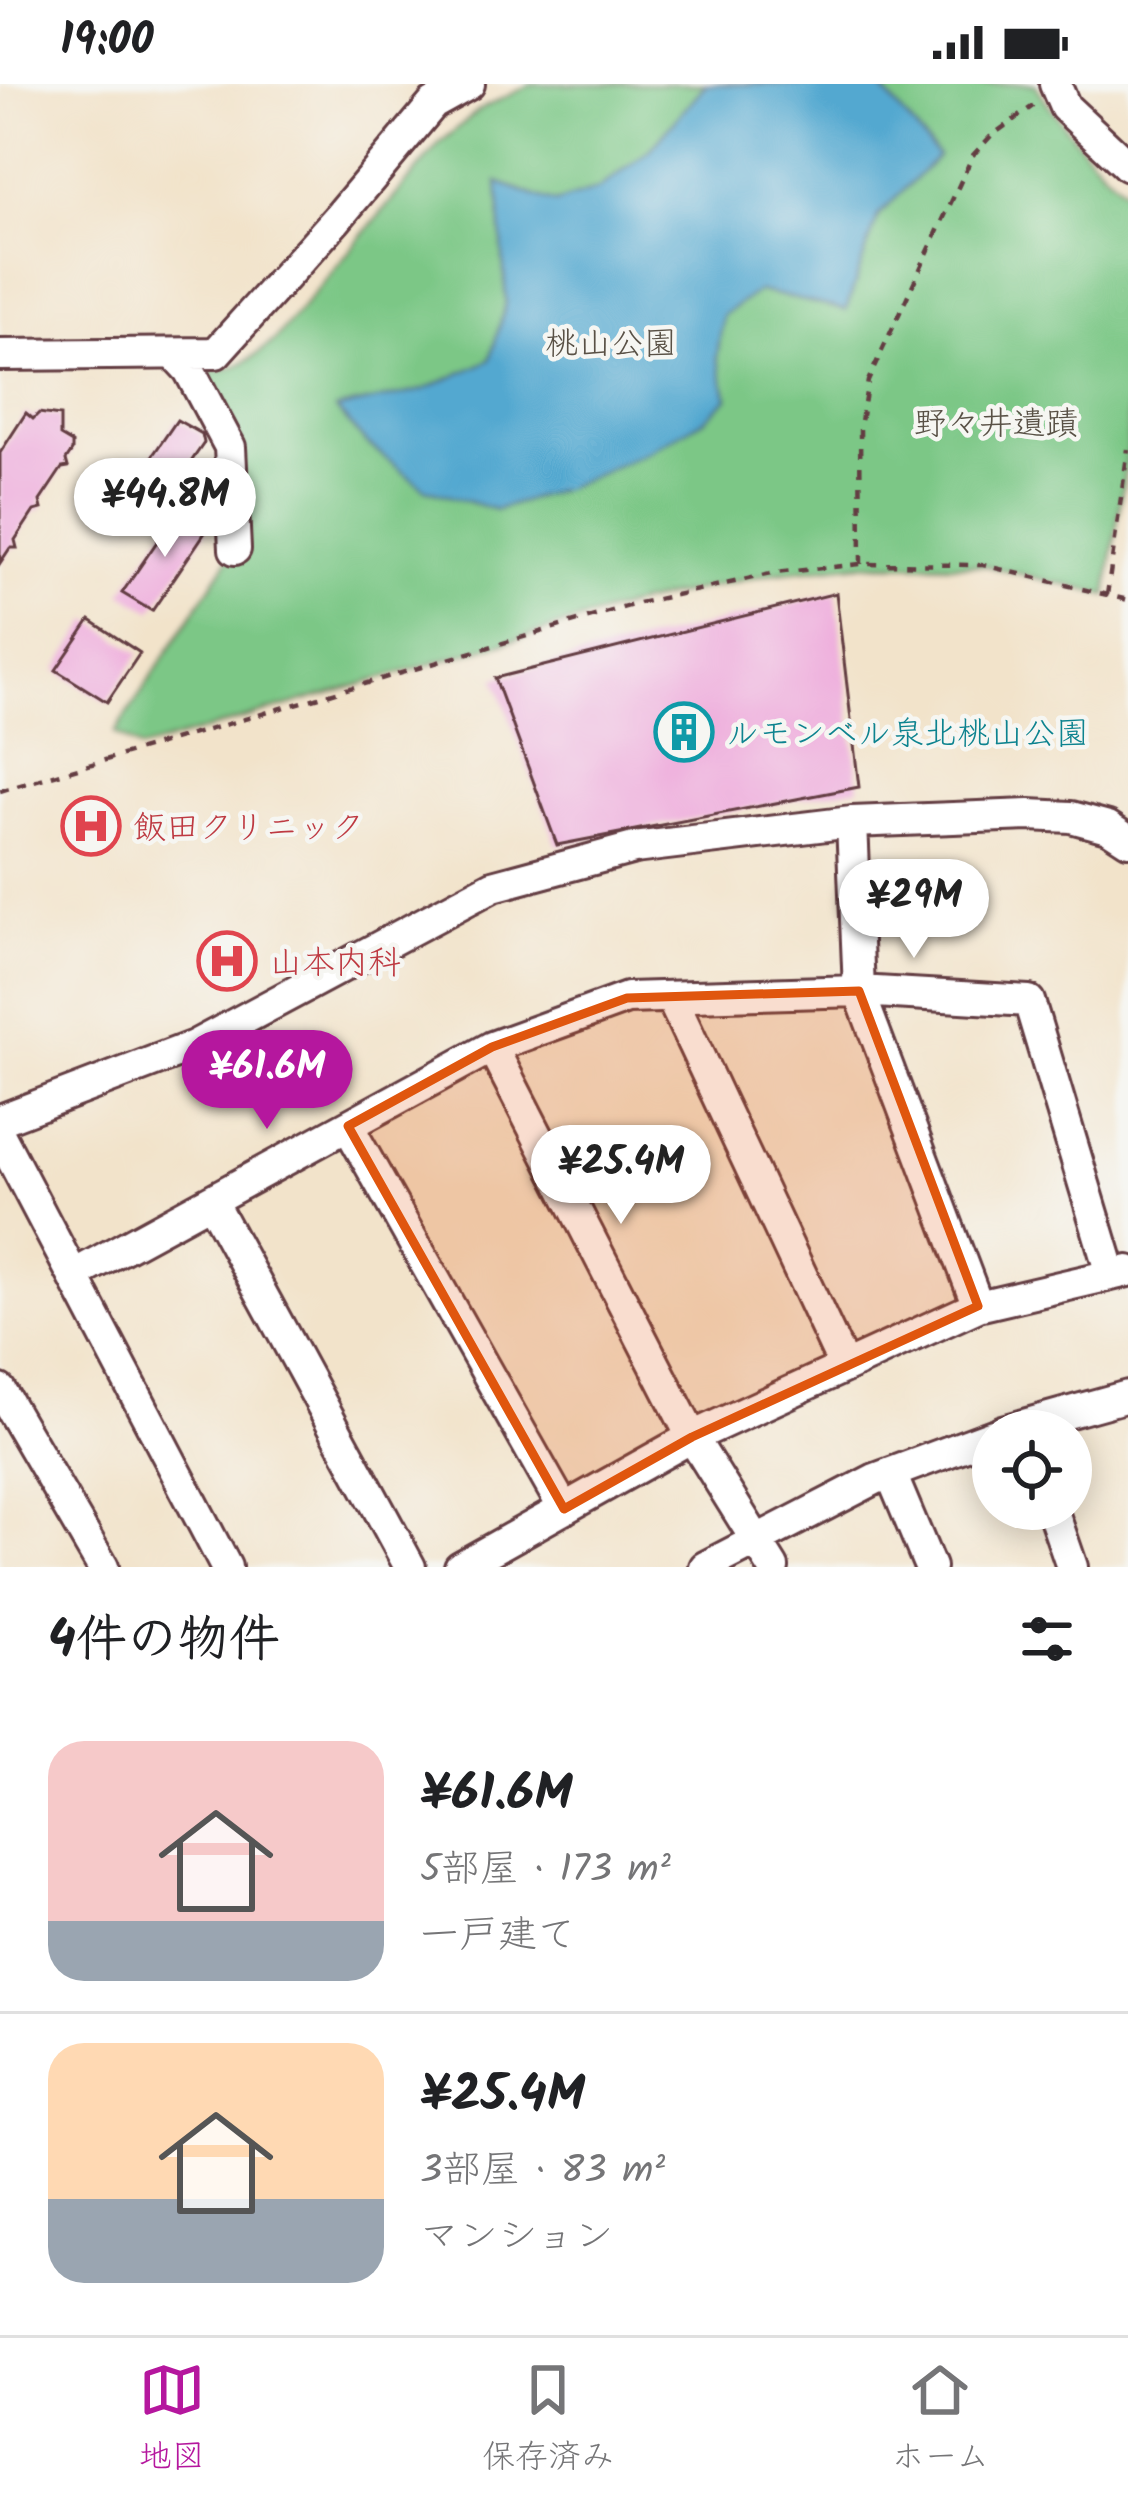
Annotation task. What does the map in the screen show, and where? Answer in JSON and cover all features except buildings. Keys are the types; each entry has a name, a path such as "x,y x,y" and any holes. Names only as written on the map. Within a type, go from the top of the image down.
{"street":[{"path":"0,355 216,352 434,104 469,84"},
{"path":"1056,86 1065,106 1128,166"},
{"path":"175,355 189,370 230,447 235,549"},
{"path":"0,1120 194,1046 493,886 634,848 852,822 1071,817 1108,827 1128,840"},
{"path":"852,822 859,991 978,1306"},
{"path":"74,1275 492,1047 627,998 859,991 1030,1001 1120,1273 978,1306 692,1437 460,1567"},
{"path":"671,997 844,1366"},
{"path":"492,1047 692,1437 773,1567"},
{"path":"348,1126 564,1509"},
{"path":"0,1136 226,1567"},
{"path":"211,1201 410,1567"},
{"path":"0,1390 103,1567"},
{"path":"1079,1410 1128,1396"},
{"path":"706,1567 891,1474 972,1443"},
{"path":"891,1474 930,1567"},
{"path":"1059,1530 1072,1567"}],"path":[{"path":"861,564 860,427 868,381 974,155 1056,86"},
{"path":"1107,595 1128,449"},
{"path":"0,791 640,603 775,573 861,564 983,565 1128,600"}],"highlighted area":[{"path":"859,991 978,1306 692,1437 564,1509 348,1126 492,1047 627,998"}],"green space":[{"name":"桃山公園","path":"532,84 1035,84 1077,142 1128,193 1128,449 1107,595 983,565 861,564 775,573 639,603 141,749 115,733 235,549 230,447 189,370 235,366 274,341 439,144 477,111"}],"water":[{"path":"706,84 878,84 938,156 878,216 846,310 759,291 723,315 717,357 728,398 704,420 647,452 565,488 496,510 425,489 365,442 336,409 423,390 490,360 506,303 498,182 555,203 599,189 650,150"}],"place":[{"name":"ルモンベル泉北桃山公園","path":"684,732"},
{"name":"飯田クリニック","path":"91,826"},
{"name":"山本内科","path":"227,961"}],"park label":[{"name":"野々井遺蹟","path":"996,422"}]}
